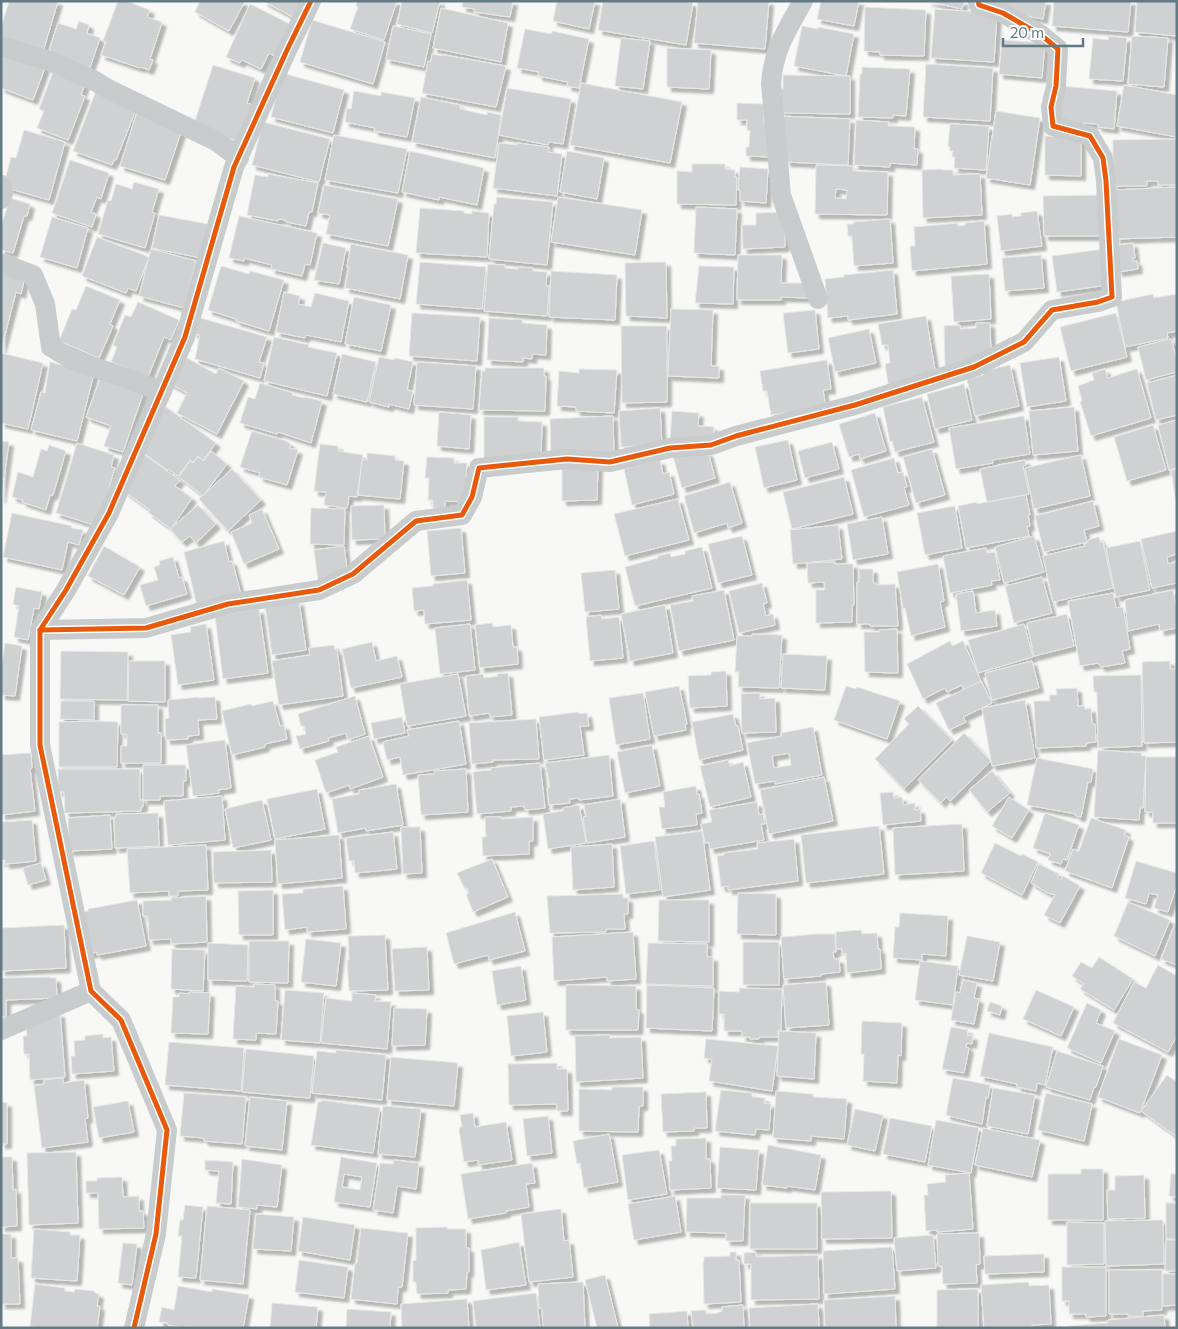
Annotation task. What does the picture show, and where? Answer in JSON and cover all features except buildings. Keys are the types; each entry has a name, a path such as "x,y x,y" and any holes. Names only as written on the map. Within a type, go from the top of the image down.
{"street":[{"path":"134,1328 156,1234 167,1130 121,1020 91,991 40,745 40,630 66,590 108,513 185,337 234,167 311,1"},
{"path":"803,1 778,45 772,64 771,82 781,195 818,299"},
{"path":"40,630 146,628 228,604 319,590 353,574 416,522 462,514 472,497 479,468 568,460 610,462 670,448 711,446 736,436 855,405 974,367 1024,342 1052,310 1098,302 1112,297 1106,180 1103,158 1090,136 1053,126 1051,107 1056,86 1058,49 1041,35 1003,13 979,5 978,1"},
{"path":"1,46 50,61 87,78 216,141 239,158"},
{"path":"1,185 3,193 1,199"},
{"path":"1,263 33,275 45,304 51,346 72,358 162,390"},
{"path":"1,1030 91,991"}],"cycle path":[{"path":"134,1328 156,1234 167,1130 121,1020 91,991 40,745 40,630 66,590 109,513 185,337 234,167 311,1"},
{"path":"40,630 146,628 228,604 319,590 353,574 416,521 462,515 472,497 479,468 567,459 610,462 670,448 711,445 736,436 855,405 974,367 1024,342 1052,310 1098,302 1112,297 1106,181 1103,158 1090,136 1053,126 1051,107 1056,86 1058,49 1041,35 1003,13 979,5 978,1"}]}
